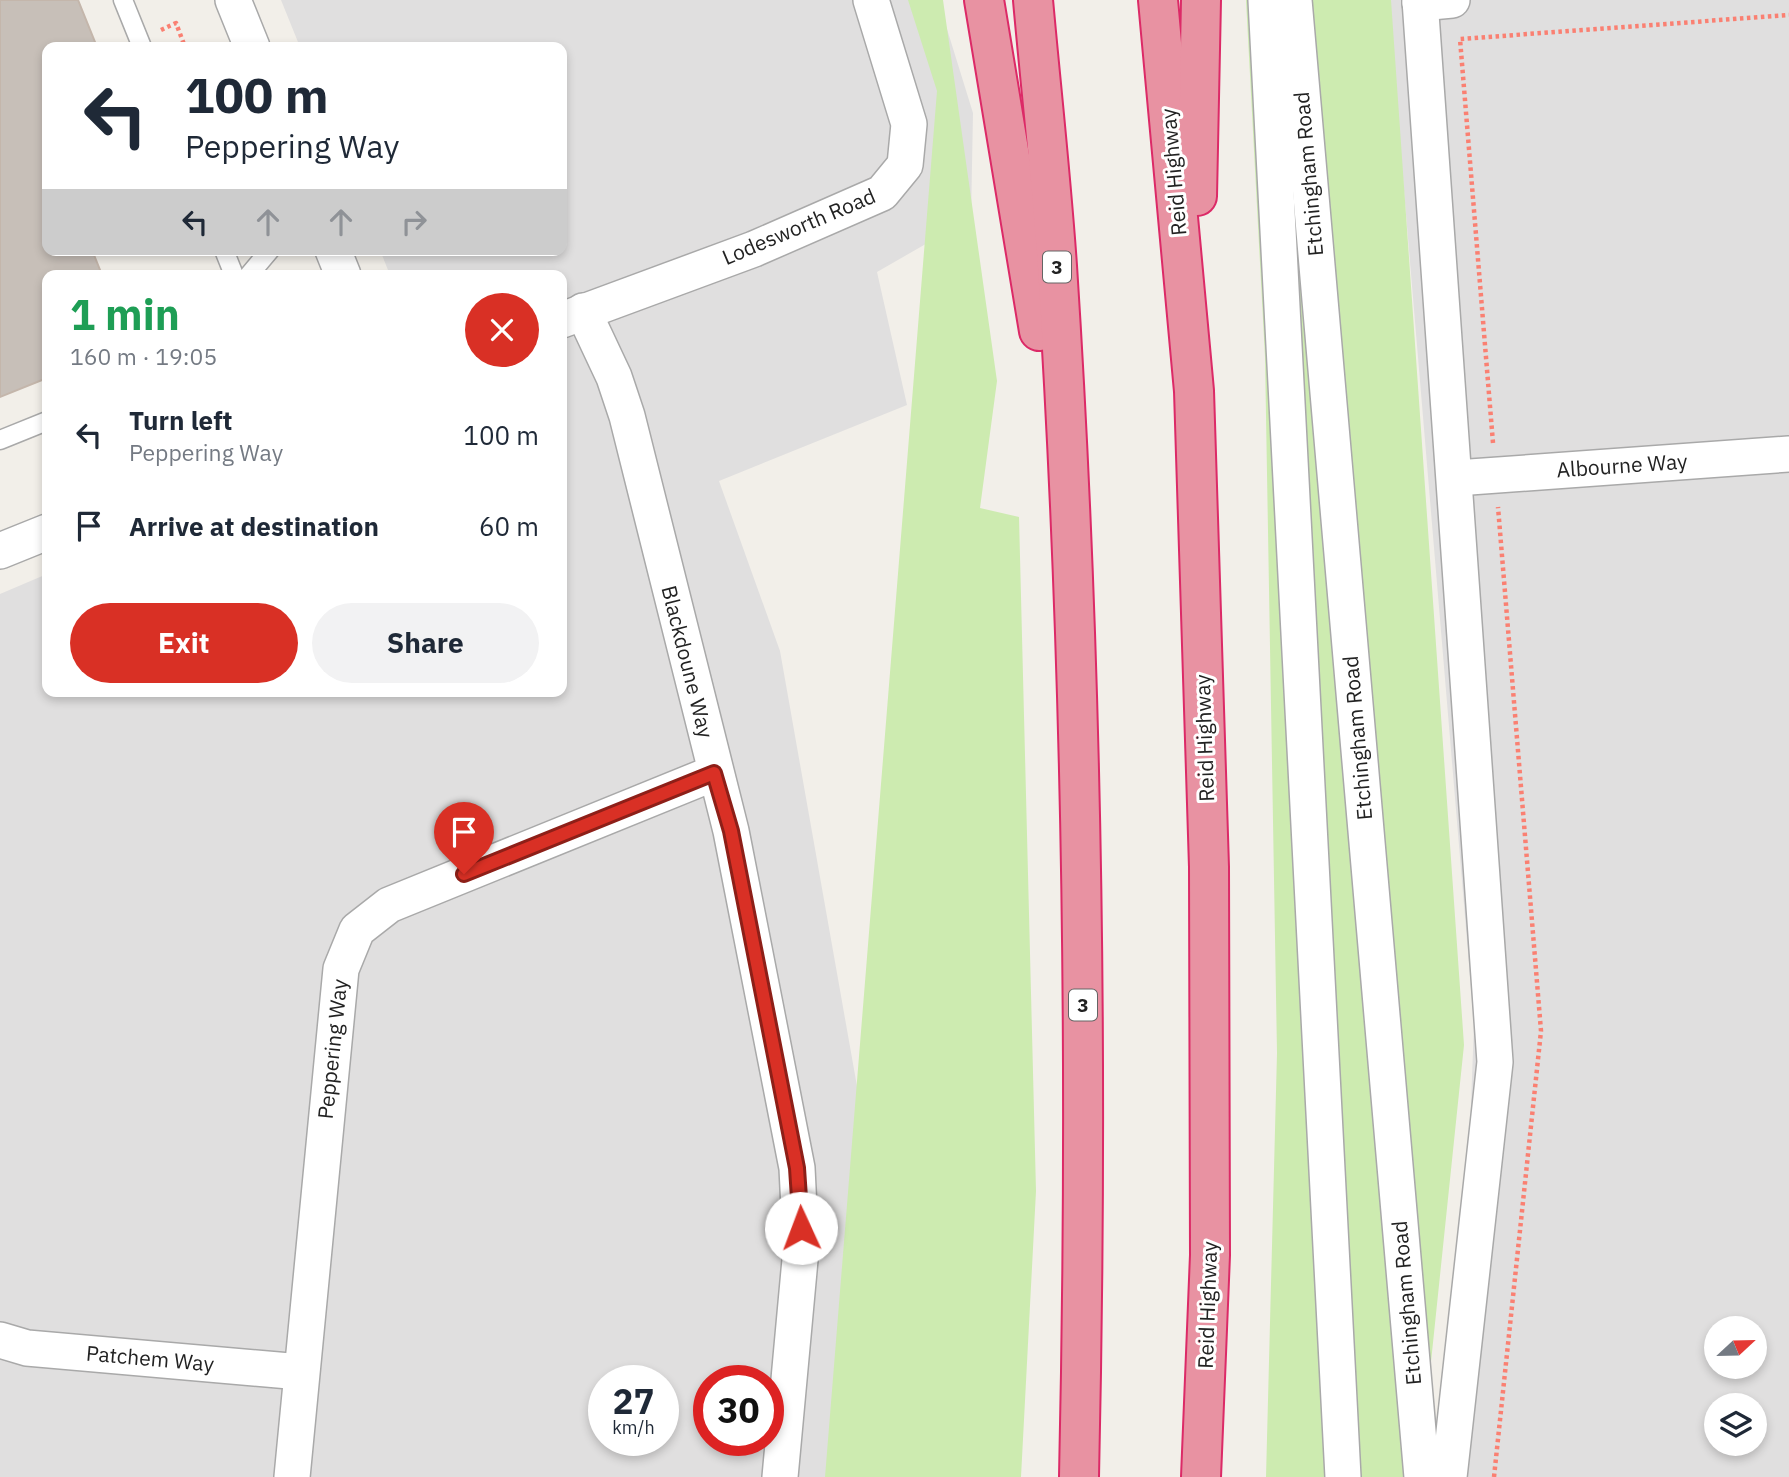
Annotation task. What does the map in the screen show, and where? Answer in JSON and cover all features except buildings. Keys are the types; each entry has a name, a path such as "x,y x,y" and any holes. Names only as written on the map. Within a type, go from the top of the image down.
{"highway":[{"path":"984,0 1072,534"},
{"name":"3","path":"1032,0 1056,263 1072,534 1083,874 1084,1255 1079,1477"},
{"name":"Reid Highway","path":"1158,0 1194,391 1209,853 1210,1255 1201,1477"},
{"path":"1194,391 1201,0"}],"street":[{"path":"233,0 250,42"},
{"name":"Lodesworth Road","path":"572,315 754,249 882,193 905,165 909,124 871,0"},
{"name":"Etchingham Road","path":"1266,0 1343,1477"},
{"name":"Etchingham Road","path":"1294,0 1422,1477"},
{"path":"1431,1 1456,478 1495,1062 1449,1477"},
{"name":"Blackdoune Way","path":"572,315 614,377 627,416 734,845 797,1168 801,1248 780,1477"},
{"name":"Albourne Way","path":"1456,478 1789,454"},
{"path":"0,551 42,534"},
{"name":"Peppering Way","path":"292,1477 341,970 357,930 389,905 714,773"},
{"name":"Patchem Way","path":"0,1340 27,1348 301,1372"}],"lane":[{"path":"122,0 140,42"},
{"path":"253,270 265,256"},
{"path":"0,440 42,423"}],"path":[{"path":"1494,1477 1541,1031 1461,39 1789,15"},
{"path":"176,23 184,42"}],"shaded area":[{"path":"281,0 938,0 973,113 971,218 877,272 907,405 719,481 780,651 875,1188 853,1477 0,1477 0,594 42,576 42,697 567,697 567,270 388,270 382,256 567,256 567,42 298,42"},
{"path":"1388,0 1789,0 1789,1477 1457,1477 1474,1024"}],"green space":[{"path":"908,0 943,0 997,381 980,508 1019,517 1036,1191 1021,1477 825,1477 937,91"},
{"path":"1246,0 1391,0 1464,1045 1419,1477 1266,1477 1277,1053 1265,357"}],"route":[{"path":"464,874 714,773 731,831 797,1168 801,1228"}]}
